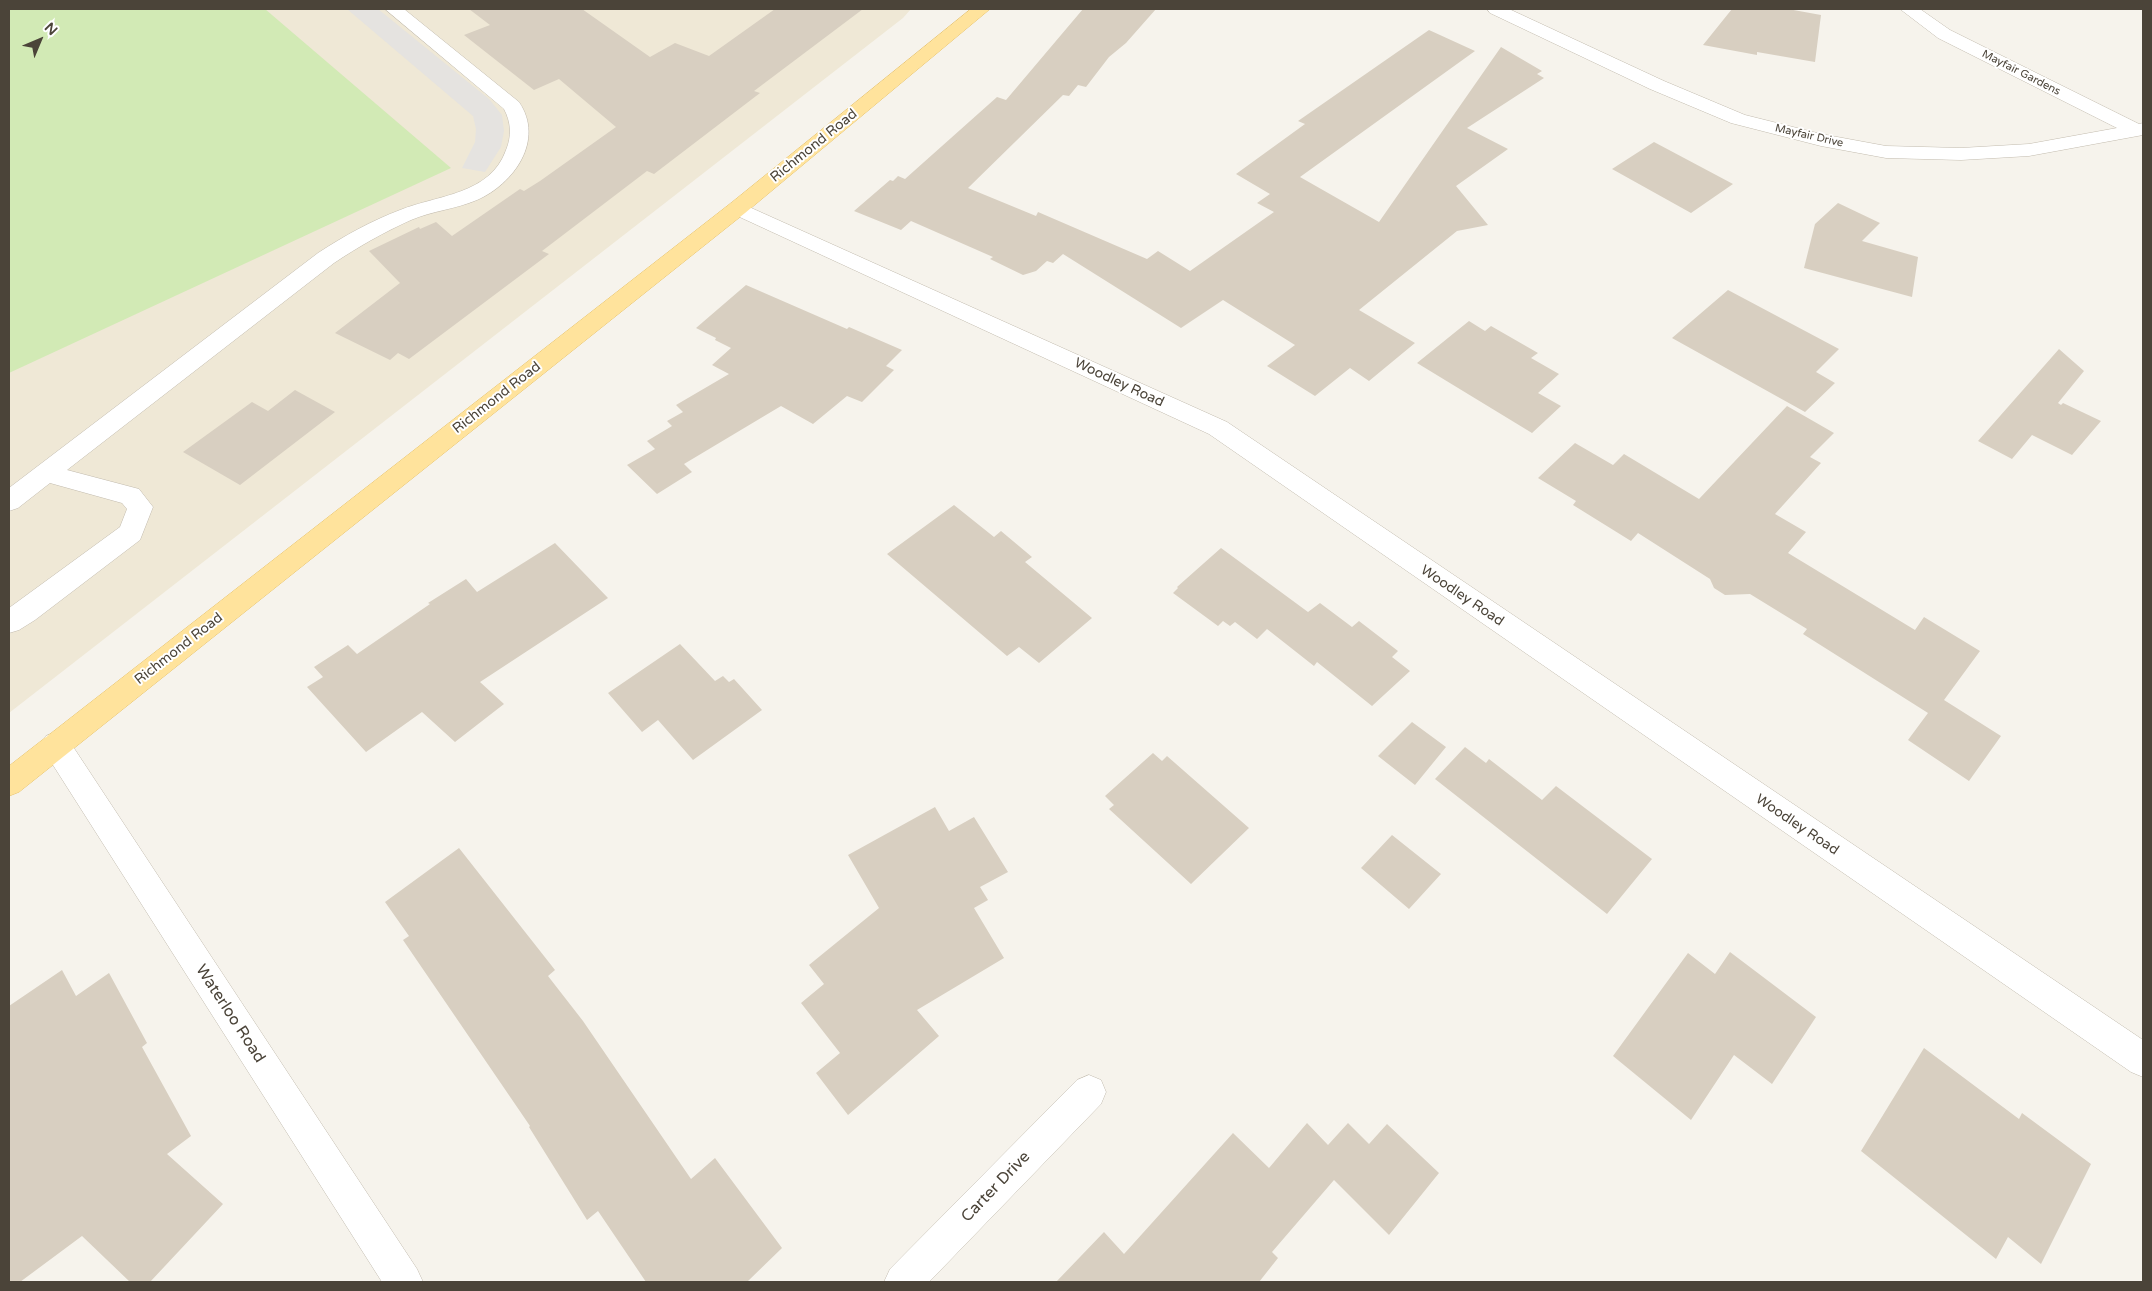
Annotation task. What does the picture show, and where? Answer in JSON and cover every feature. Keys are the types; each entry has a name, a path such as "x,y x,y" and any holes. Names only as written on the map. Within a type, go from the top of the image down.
{"main road":[{"name":"Richmond Road","path":"9,783 738,208 981,9"}],"street":[{"path":"9,501 352,240 411,213 476,193 501,174 514,154 520,131 512,106 394,9"},
{"name":"Mayfair Drive","path":"1496,9 1658,86 1729,115 1821,140 1886,152 1961,154 2029,150 2140,130"},
{"name":"Mayfair Gardens","path":"1909,9 1944,34 2140,130"},
{"name":"Woodley Road","path":"738,208 1218,428 2143,1060"},
{"path":"9,622 130,533 140,507 130,496 46,473"},
{"name":"Waterloo Road","path":"56,745 404,1282"},
{"name":"Carter Drive","path":"903,1282 1088,1092"}],"shaded area":[{"path":"9,9 911,9 903,18 9,713"},
{"path":"347,9 378,9 489,99 502,115 504,131 501,147 485,172 462,168 475,142 476,129 473,116"}],"green space":[{"path":"9,9 265,9 451,168 9,373"}],"building":[{"path":"469,9 582,9 650,57 675,43 709,56 775,9 863,9 754,91 760,93 654,174 647,171 542,251 549,254 409,359 398,353 390,360 335,333 400,283 369,251 419,227 420,229 436,222 452,236 520,189 524,191 540,181 616,127 559,79 534,90 464,35 490,25"},
{"path":"1083,9 1156,9 1126,43 1109,57 1086,87 1078,85 1069,96 1063,95 968,188 1036,216 1038,212 1147,259 1158,251 1190,271 1274,212 1257,203 1270,194 1236,174 1305,124 1298,121 1429,30 1475,51 1300,177 1379,222 1501,47 1542,71 1537,74 1544,78 1467,128 1508,149 1456,186 1488,225 1457,231 1359,310 1415,343 1369,381 1350,368 1315,396 1267,366 1295,345 1223,300 1181,328 1063,254 1053,263 1047,261 1036,271 1023,275 990,259 993,257 911,221 901,230 854,211 890,180 893,181 898,176 905,179 997,97 1006,100"},
{"path":"1732,9 1788,9 1821,15 1815,62 1757,52 1757,55 1703,45"},
{"path":"1654,142 1733,184 1691,213 1612,169"},
{"path":"1838,203 1880,223 1862,241 1918,257 1912,297 1804,268 1815,224"},
{"path":"746,285 847,329 849,327 902,350 886,366 894,370 862,402 847,396 813,424 781,406 684,464 692,472 657,494 627,465 655,449 647,441 672,426 667,421 683,412 676,405 729,374 712,365 731,348 696,328"},
{"path":"1728,290 1839,349 1816,372 1835,383 1805,412 1672,338"},
{"path":"1469,321 1485,331 1491,326 1538,353 1531,358 1559,374 1538,393 1561,406 1532,433 1417,363"},
{"path":"2059,349 2084,371 2058,403 2061,405 2063,403 2101,421 2072,455 2032,435 2012,459 1978,441"},
{"path":"295,390 335,412 240,485 183,452 252,402 268,411"},
{"path":"1787,406 1834,433 1810,457 1821,463 1775,514 1806,532 1788,553 1915,630 1924,617 1980,651 1944,700 2001,736 1969,781 1908,740 1928,713 1803,634 1807,629 1750,594 1725,595 1714,588 1710,579 1638,533 1631,541 1573,505 1576,501 1538,478 1575,443 1613,465 1624,454 1699,499"},
{"path":"954,505 994,537 1001,531 1032,557 1025,562 1092,618 1039,663 1019,647 1007,656 887,554"},
{"path":"555,543 608,598 480,682 504,704 455,742 422,712 366,752 307,687 323,677 314,667 348,645 357,654 430,604 428,603 466,579 477,592"},
{"path":"1221,548 1308,612 1320,603 1352,627 1359,621 1398,651 1392,657 1410,671 1372,706 1317,662 1314,666 1267,629 1257,639 1235,622 1230,626 1223,621 1218,626 1173,593 1177,587"},
{"path":"680,644 715,681 723,676 729,682 734,679 762,710 693,760 658,720 642,732 608,693"},
{"path":"1412,722 1446,747 1415,785 1378,756"},
{"path":"1465,747 1486,763 1489,759 1542,800 1556,786 1652,859 1607,914 1435,779"},
{"path":"1153,753 1162,761 1167,756 1249,828 1191,884 1109,809 1114,805 1105,796"},
{"path":"935,807 949,831 974,817 1008,872 980,887 988,900 974,908 1004,958 917,1010 939,1036 848,1115 816,1073 840,1053 801,1003 824,984 809,965 879,908 848,855"},
{"path":"1392,835 1441,874 1409,909 1361,868"},
{"path":"459,848 555,970 548,976 583,1021 691,1179 715,1158 782,1248 747,1282 646,1282 598,1211 587,1220 530,1126 403,940 409,936 385,902"},
{"path":"1730,952 1816,1017 1772,1084 1734,1055 1691,1120 1613,1056 1688,953 1715,974"},
{"path":"62,970 76,996 109,973 147,1043 142,1047 191,1136 167,1154 223,1204 150,1282 130,1282 82,1236 20,1282 9,1282 9,1006"},
{"path":"1924,1048 2019,1119 2022,1113 2091,1164 2041,1264 2008,1237 1996,1259 1861,1151"},
{"path":"1307,1123 1328,1145 1348,1123 1369,1144 1387,1124 1439,1173 1389,1235 1334,1180 1272,1252 1278,1258 1259,1282 1056,1282 1104,1232 1124,1254 1233,1133 1269,1168"}]}
